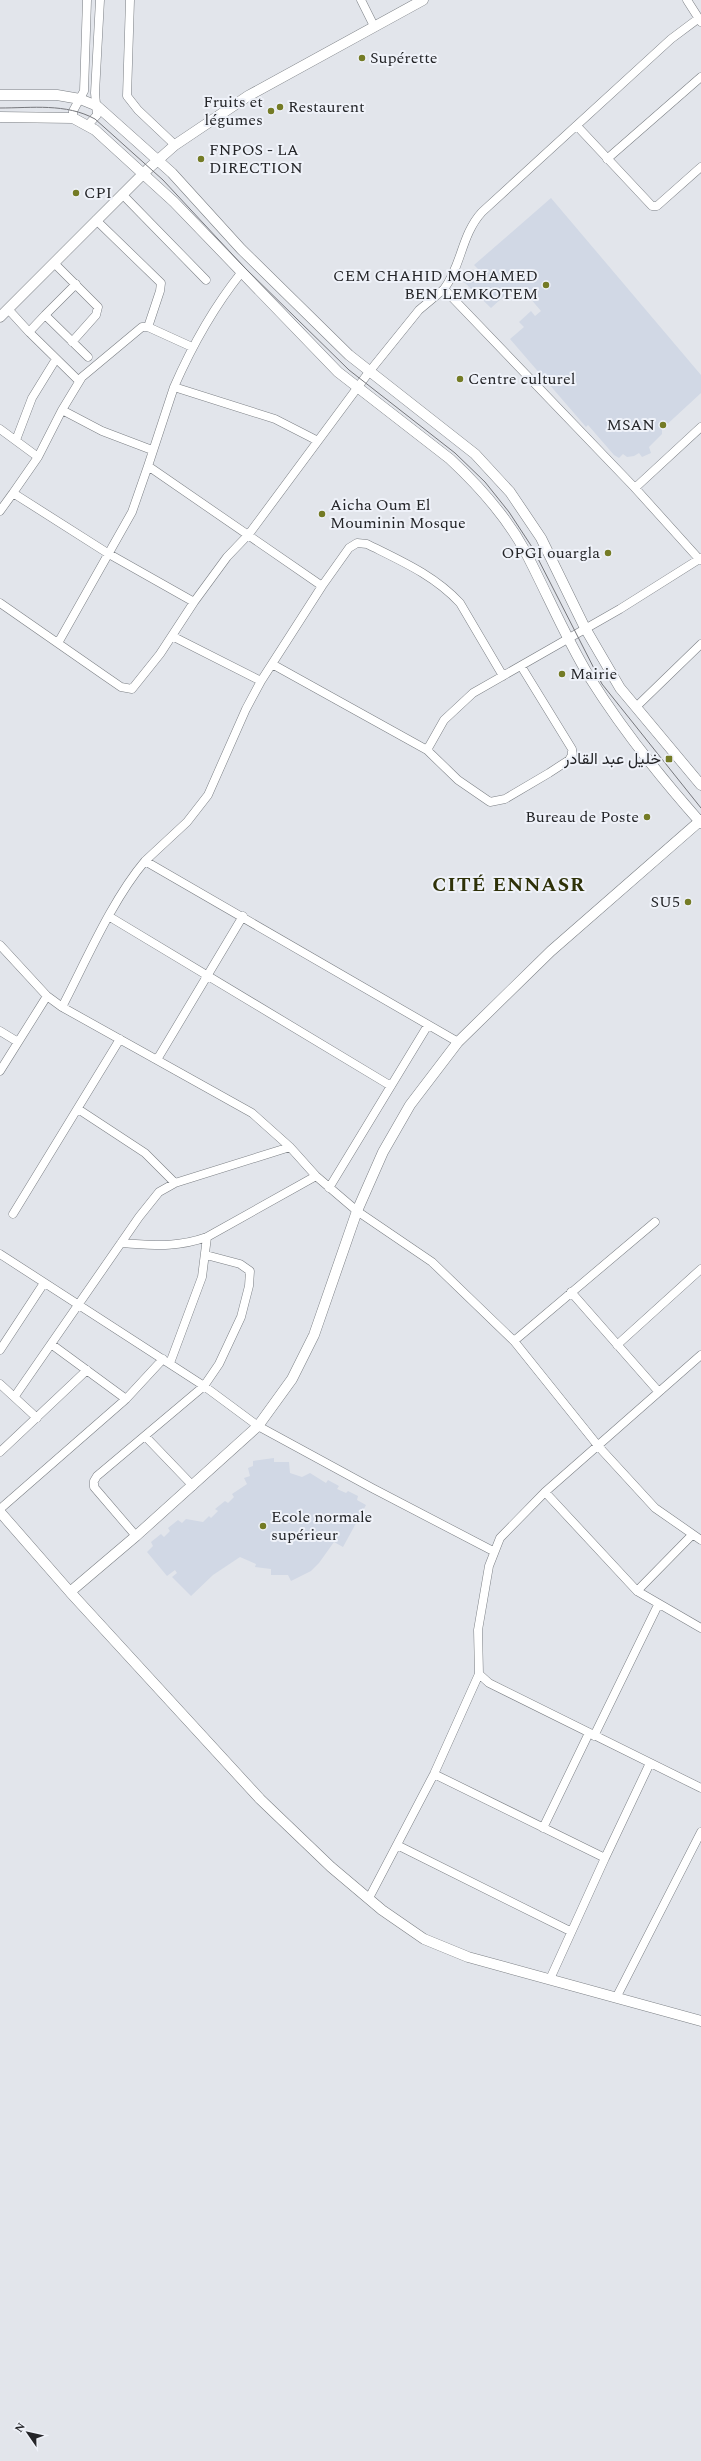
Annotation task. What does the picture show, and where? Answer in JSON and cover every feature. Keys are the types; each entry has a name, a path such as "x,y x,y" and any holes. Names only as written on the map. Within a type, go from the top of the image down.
{"street":[{"path":"73,118 73,111 84,91 87,0"},
{"path":"87,126 95,119 100,0"},
{"path":"130,0 128,96 138,110 175,145"},
{"path":"361,0 374,26"},
{"path":"0,317 122,194 157,160 175,145 248,96 423,0"},
{"path":"0,603 121,686 132,689 139,683 194,602 227,557 249,534 369,372 419,310 444,289 455,272 464,239 475,219 671,39 700,20 687,0"},
{"path":"607,159 701,77"},
{"path":"0,95 57,95 80,99 96,106 157,160 241,249 349,355 462,443 497,477 518,503 541,538 585,628 613,677 701,785"},
{"path":"0,117 73,118 95,130 142,175 174,202 240,273 302,336 357,388 450,459 487,497 524,551 590,678 624,726 701,821 551,951 458,1042 431,1075 397,1127 357,1211 314,1335 292,1379 258,1426 193,1486 70,1592"},
{"path":"577,126 649,204 654,207 701,167"},
{"path":"122,194 206,280"},
{"path":"96,220 161,282 160,291 148,328"},
{"path":"54,263 96,303 98,310 94,318 72,342"},
{"path":"58,643 136,504 152,450 174,387 192,347 214,310 240,273"},
{"path":"29,332 76,284"},
{"path":"428,750 434,735 451,712 473,693 569,639 585,628 678,574 700,559 635,488 444,289"},
{"path":"8,309 79,381"},
{"path":"45,315 88,357"},
{"path":"0,511 38,457 79,381 94,365 140,328 148,328 192,347"},
{"path":"16,440 32,398 56,359"},
{"path":"174,387 275,419 318,441"},
{"path":"62,410 102,431 152,450"},
{"path":"635,488 701,427"},
{"path":"0,429 38,457"},
{"path":"148,466 249,534 322,586"},
{"path":"13,493 109,554 194,602"},
{"path":"62,1007 132,877 145,861 187,822 208,795 243,715 261,682 322,586 349,548 357,543 367,544 433,578 460,603 503,676"},
{"path":"172,636 261,682"},
{"path":"636,707 701,644"},
{"path":"272,664 428,750 458,780 490,802 505,800 569,760 572,755 572,749 521,666"},
{"path":"145,861 243,916 458,1042"},
{"path":"158,1058 243,916"},
{"path":"110,917 391,1086"},
{"path":"0,945 47,996 62,1007 158,1058 252,1113 290,1147 316,1176 357,1211 432,1262 514,1341 599,1447 655,1508 701,1540"},
{"path":"0,1071 47,996"},
{"path":"330,1188 428,1025"},
{"path":"0,1031 18,1042"},
{"path":"13,1214 120,1039"},
{"path":"78,1109 145,1153 175,1183"},
{"path":"15,1396 121,1243 159,1192 175,1183 290,1147"},
{"path":"121,1243 169,1246 191,1243 207,1237 316,1176"},
{"path":"514,1341 655,1222"},
{"path":"207,1237 202,1276 167,1361 0,1510 70,1592 260,1799 331,1867 369,1898 424,1939 468,1957 616,1998 700,2018"},
{"path":"0,1254 167,1361 258,1426 372,1488 493,1550"},
{"path":"136,1536 94,1486 94,1481 204,1386 231,1343 241,1317 250,1279 250,1272 244,1265 206,1254"},
{"path":"618,1345 701,1269"},
{"path":"0,1350 44,1283"},
{"path":"572,1292 658,1391"},
{"path":"51,1344 126,1399"},
{"path":"369,1898 434,1774 479,1674 478,1630 493,1550 500,1538 545,1492 599,1447 658,1391 701,1355"},
{"path":"0,1452 87,1370"},
{"path":"0,1384 15,1396 37,1418"},
{"path":"145,1436 193,1486"},
{"path":"545,1492 637,1591 658,1605 701,1628"},
{"path":"637,1591 692,1535"},
{"path":"543,1828 658,1605"},
{"path":"479,1674 489,1683 701,1788"},
{"path":"550,1980 570,1931 650,1763"},
{"path":"434,1774 605,1858"},
{"path":"616,1998 701,1832"},
{"path":"396,1845 570,1931"}],"shaded area":[{"path":"551,198 701,375 701,393 662,429 662,434 649,447 651,453 642,457 639,453 634,456 627,457 623,454 619,458 614,455 588,425 586,427 510,339 524,327 519,322 531,311 535,316 541,311 524,291 518,295 512,289 491,308 464,282 478,269 474,265"},
{"name":"Ecole normale supérieur","path":"274,1458 274,1462 289,1462 290,1473 302,1477 310,1473 326,1483 328,1480 339,1486 337,1489 346,1493 348,1491 358,1496 357,1500 366,1505 343,1547 334,1542 319,1563 311,1571 291,1581 288,1575 271,1575 271,1569 255,1567 256,1564 240,1557 213,1575 191,1596 172,1577 177,1573 175,1570 167,1576 147,1552 153,1546 151,1542 161,1534 164,1537 170,1531 168,1528 178,1520 182,1523 186,1519 203,1522 209,1516 211,1518 218,1511 215,1509 225,1501 228,1503 234,1497 232,1494 247,1484 244,1478 250,1476 248,1468 253,1466 253,1461"}],"tram line":[{"path":"0,108 61,108 84,114 95,119 163,180 245,268 349,370 455,453 485,482 509,512 532,547 602,684 701,808"}],"place":[{"name":"Supérette","path":"362,58"},
{"name":"Restaurent","path":"280,107"},
{"name":"Fruits et légumes","path":"271,111"},
{"name":"FNPOS - LA DIRECTION","path":"201,159"},
{"name":"CPI","path":"76,193"},
{"name":"CEM CHAHID MOHAMED BEN LEMKOTEM","path":"546,285"},
{"name":"Centre culturel","path":"460,379"},
{"name":"MSAN","path":"663,425"},
{"name":"Aicha Oum El Mouminin Mosque","path":"322,514"},
{"name":"OPGI ouargla","path":"608,553"},
{"name":"Mairie","path":"562,674"},
{"name":"خليل عبد القادر","path":"669,759"},
{"name":"Bureau de Poste","path":"647,817"},
{"name":"SU5","path":"688,902"},
{"name":"Ecole normale supérieur","path":"263,1526"}],"district":[{"name":"CITÉ ENNASR","path":"509,885"}]}
